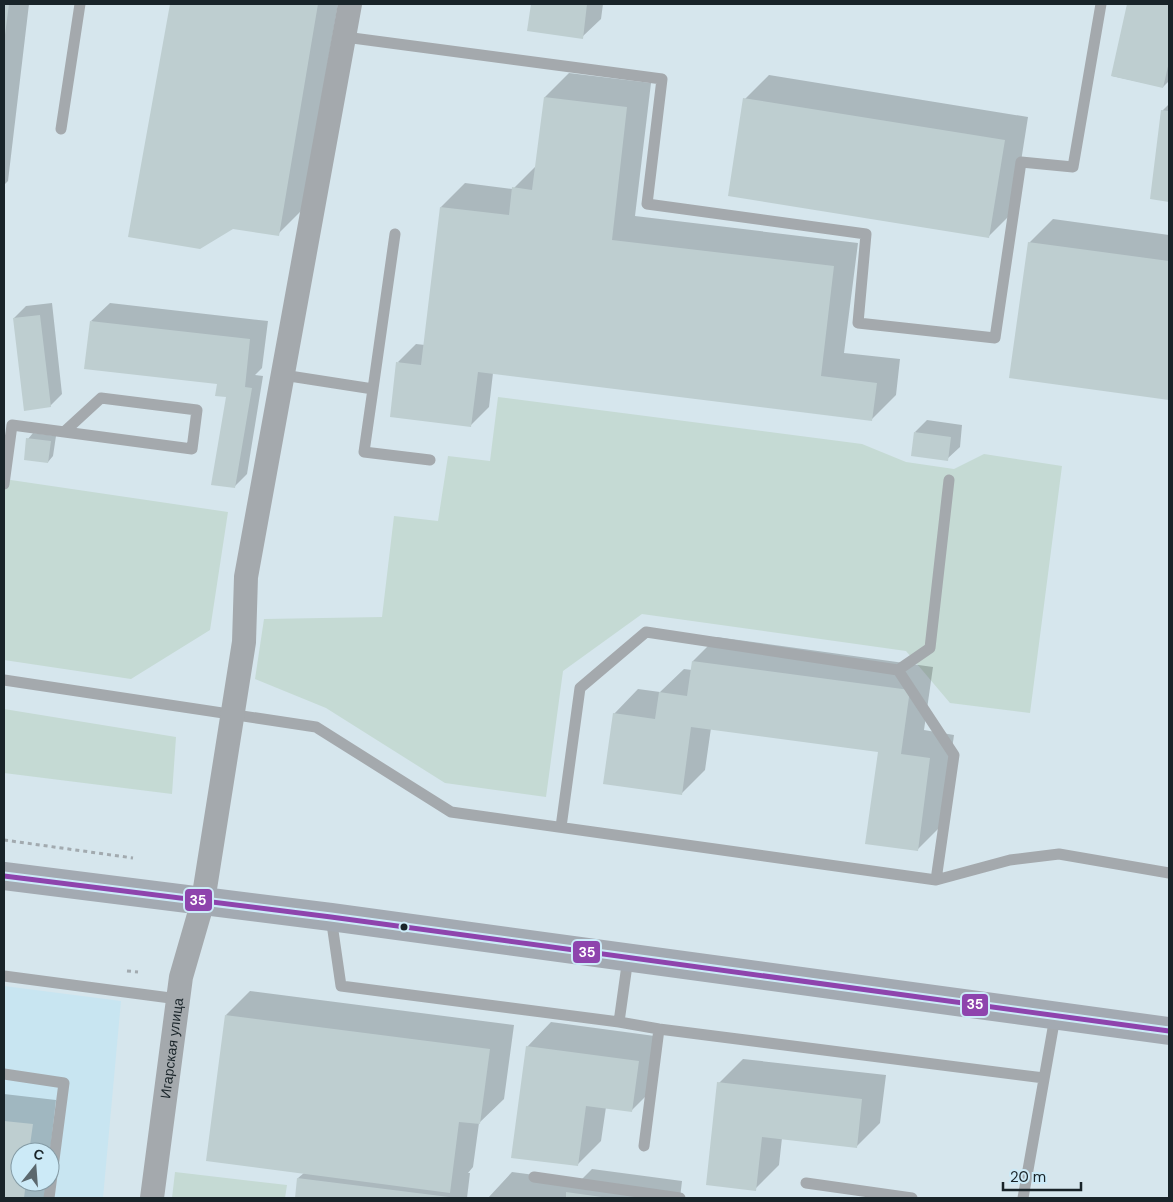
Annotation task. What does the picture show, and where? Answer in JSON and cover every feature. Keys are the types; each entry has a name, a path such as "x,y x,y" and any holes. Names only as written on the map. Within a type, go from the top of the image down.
{"main road":[{"path":"4,876 331,917 1169,1032"}],"street":[{"name":"Игарская улица","path":"152,1198 180,977 203,901 244,642 246,577 350,4"}],"lane":[{"path":"61,129 80,4"},
{"path":"345,37 662,79 647,204 866,234 858,323 995,338 1021,162 1073,167 1101,4"},
{"path":"395,234 364,452 430,460"},
{"path":"283,375 373,389"},
{"path":"4,484 12,425 64,432 192,449 197,410 102,398 64,432"},
{"path":"561,827 580,688 646,632 898,670 930,648 949,480"},
{"path":"898,670 954,755 936,880"},
{"path":"4,680 316,727 451,812 936,880 1010,860 1059,854 1169,873"},
{"path":"331,917 341,986 1044,1078"},
{"path":"620,1022 628,958"},
{"path":"4,976 178,999"},
{"path":"1023,1198 1055,1017"},
{"path":"644,1146 659,1029"},
{"path":"4,1074 64,1083 49,1198"},
{"path":"534,1177 680,1198"},
{"path":"806,1183 912,1198"}],"path":[{"path":"4,840 133,858"}],"shaded area":[{"path":"4,986 121,1001 103,1198 4,1198"}],"green space":[{"path":"498,397 862,444 906,462 954,469 984,454 1062,466 1030,713 950,703 906,651 642,614 563,671 546,797 445,783 326,708 255,679 264,619 382,617 394,516 438,521 448,456 490,461"},
{"path":"4,479 228,512 210,630 131,679 4,660"},
{"path":"4,709 176,737 172,794 4,773"},
{"path":"175,1172 287,1185 285,1198 172,1198"}],"building":[{"path":"4,4 9,4 5,35 4,35"},
{"path":"170,4 318,4 279,236 233,229 200,249 128,237"},
{"path":"531,4 587,4 583,39 527,31"},
{"path":"1127,4 1169,4 1169,62 1163,88 1111,76"},
{"path":"544,97 627,107 612,240 834,266 821,376 877,383 872,421 478,372 471,427 390,417 396,362 421,365 440,207 509,215 512,187 532,190"},
{"path":"743,98 1005,140 989,238 728,196"},
{"path":"1161,110 1169,111 1169,202 1150,199"},
{"path":"1028,242 1169,261 1169,400 1009,378"},
{"path":"40,315 51,407 24,411 13,318"},
{"path":"90,321 250,339 245,387 252,388 235,488 211,485 226,397 215,396 217,384 84,369"},
{"path":"914,432 951,437 948,461 911,456"},
{"path":"26,438 51,441 48,463 24,460"},
{"path":"692,661 910,690 901,754 930,758 918,851 865,844 878,752 691,727 682,795 603,784 613,713 655,719 659,692 687,696"},
{"path":"225,1015 490,1049 480,1124 459,1122 450,1193 206,1161"},
{"path":"526,1046 639,1061 632,1112 586,1106 578,1166 511,1158"},
{"path":"717,1082 862,1099 857,1148 762,1137 756,1191 706,1185"},
{"path":"4,1121 33,1124 30,1142 10,1142 10,1192 25,1192 24,1198 4,1198"},
{"path":"297,1178 449,1197 449,1198 295,1198"},
{"path":"566,1192 602,1197 602,1198 566,1198"}],"transit line":[{"name":"35","path":"4,876 331,917 1169,1031"}]}
